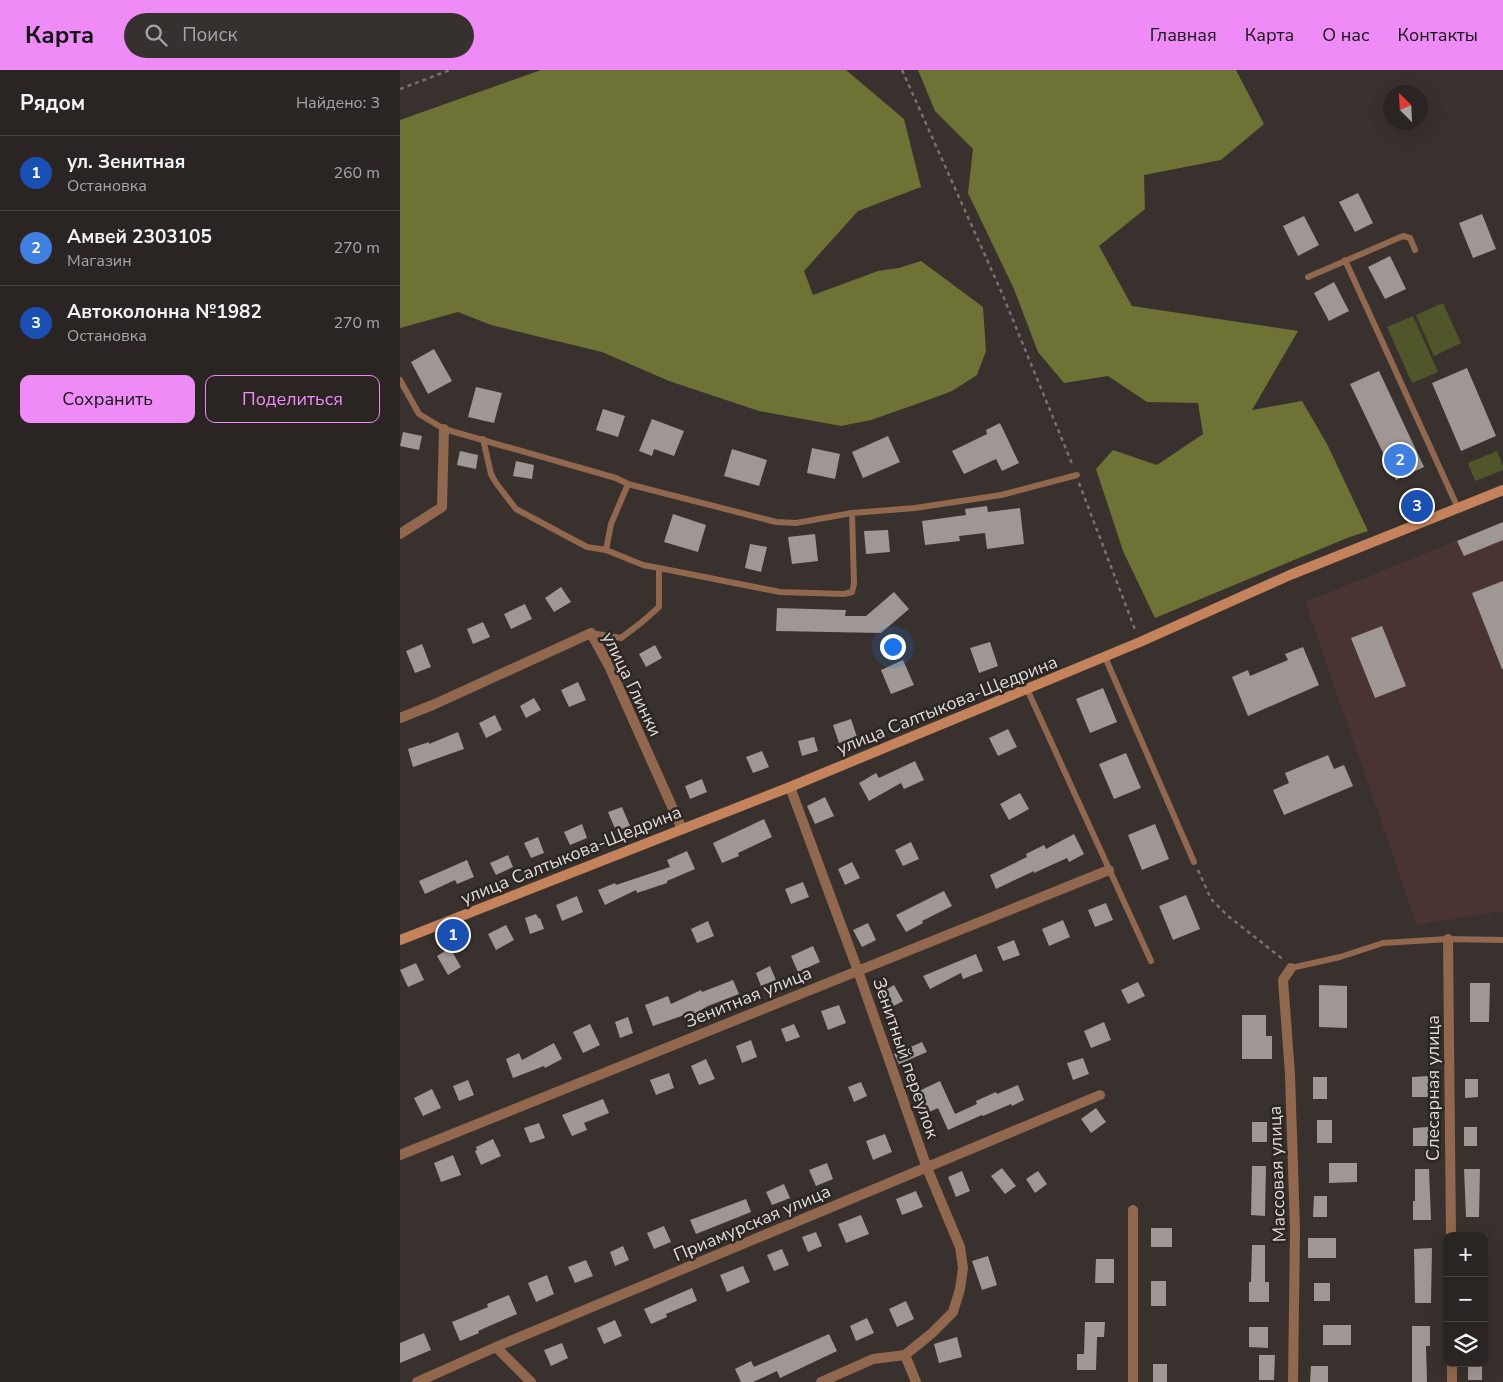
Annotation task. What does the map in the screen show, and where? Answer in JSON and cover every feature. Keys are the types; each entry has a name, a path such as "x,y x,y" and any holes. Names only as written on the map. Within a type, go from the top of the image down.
{"street":[{"path":"400,534 442,508 444,429"},
{"name":"улица Салтыкова-Щедрина","path":"400,940 790,787 1027,690 1290,575 1503,490"},
{"name":"улица Глинки","path":"400,718 591,633 609,666 682,829"},
{"name":"Зенитный переулок","path":"790,787 858,971 927,1168 960,1247 963,1268 960,1289 953,1312 931,1334 905,1355"},
{"name":"Зенитная улица","path":"400,1155 1109,870"},
{"name":"Слесарная улица","path":"1448,939 1450,1232"},
{"name":"Массовая улица","path":"1289,965 1283,980 1290,1074 1295,1228 1293,1382"},
{"name":"Приамурская улица","path":"417,1382 496,1347 1100,1094"},
{"path":"1133,1382 1134,1210"},
{"path":"496,1347 531,1382"},
{"path":"821,1382 873,1359 905,1355 916,1382"},
{"path":"1452,1367 1452,1382"}],"lane":[{"path":"1308,277 1403,236 1410,238 1416,250"},
{"path":"1346,260 1458,508"},
{"path":"400,380 419,414 444,429 616,478 628,484 776,522 796,523 852,513 915,508 1001,494 1077,475"},
{"path":"483,439 491,474 516,509 587,547 606,550 643,565 780,592 844,594 852,592 854,584 852,513"},
{"path":"606,550 611,524 628,484"},
{"path":"591,633 621,638 659,608 659,568"},
{"path":"1105,656 1194,862"},
{"path":"1027,690 1151,960"},
{"path":"1289,965 1340,957 1383,943 1448,939 1503,940"}],"path":[{"path":"400,89 450,70"},
{"path":"902,70 1001,291"},
{"path":"1194,862 1211,900 1289,965"}],"shaded area":[{"path":"1503,522 1503,911 1417,925 1305,602"}],"green space":[{"path":"541,70 846,70 904,119 921,187 858,211 804,271 813,295 878,271 899,268 921,261 983,307 986,351 977,375 952,391 928,400 871,420 841,426 759,411 669,381 602,352 491,325 458,312 400,328 400,120"},
{"path":"918,70 1236,70 1264,124 1221,160 1144,175 1145,209 1099,246 1132,306 1298,331 1252,410 1302,401 1327,444 1368,531 1155,618 1123,551 1096,469 1113,450 1157,465 1203,434 1198,403 1147,402 1108,376 1064,383 1038,352 1014,289 968,193 973,149 935,111"},
{"path":"1443,303 1461,343 1434,356 1416,315"},
{"path":"1413,316 1438,372 1412,383 1387,327"},
{"path":"1497,451 1503,470 1475,481 1468,463"}],"building":[{"path":"1358,193 1373,223 1355,232 1339,202"},
{"path":"1482,214 1496,249 1473,258 1459,223"},
{"path":"1304,216 1319,245 1298,256 1283,226"},
{"path":"1390,256 1406,289 1385,299 1368,267"},
{"path":"1334,282 1349,311 1329,321 1314,293"},
{"path":"434,349 452,381 428,394 411,362"},
{"path":"1467,368 1496,436 1461,451 1432,383"},
{"path":"1379,371 1424,467 1396,480 1350,384"},
{"path":"476,387 502,393 494,423 468,417"},
{"path":"603,409 625,416 618,437 596,430"},
{"path":"652,419 684,431 674,456 654,449 652,456 639,451"},
{"path":"1000,423 1019,463 1002,471 996,459 964,474 952,451 987,434 986,430"},
{"path":"403,432 422,436 419,450 400,446"},
{"path":"888,436 900,462 863,478 852,452"},
{"path":"812,448 840,454 835,479 807,473"},
{"path":"732,449 767,460 759,486 724,476"},
{"path":"460,451 478,455 476,469 457,465"},
{"path":"516,461 534,465 532,479 513,476"},
{"path":"987,506 988,512 1020,508 1024,544 987,549 985,533 959,536 960,541 925,545 922,521 966,515 965,509"},
{"path":"673,514 706,525 698,552 664,542"},
{"path":"1503,522 1503,540 1464,556 1457,541"},
{"path":"888,530 890,552 866,554 864,531"},
{"path":"815,534 818,561 792,564 788,537"},
{"path":"750,544 767,547 761,572 745,568"},
{"path":"1503,581 1503,669 1502,669 1472,593"},
{"path":"561,587 571,602 554,612 545,598"},
{"path":"894,592 909,609 881,633 776,631 777,608 846,610 845,616 866,616"},
{"path":"525,604 532,619 511,629 504,614"},
{"path":"483,622 490,637 473,644 467,629"},
{"path":"1382,626 1406,686 1375,698 1351,638"},
{"path":"990,642 998,666 979,673 970,648"},
{"path":"422,644 431,667 415,673 406,651"},
{"path":"655,645 662,658 646,667 639,654"},
{"path":"1303,647 1319,685 1248,716 1232,677 1248,670 1250,676 1288,660 1285,654"},
{"path":"903,660 914,685 891,694 881,670"},
{"path":"578,682 586,700 569,707 561,690"},
{"path":"1103,688 1117,722 1090,733 1076,699"},
{"path":"534,698 541,710 526,718 520,706"},
{"path":"495,715 502,730 486,738 479,723"},
{"path":"851,719 857,737 839,743 833,725"},
{"path":"1008,729 1017,747 998,756 989,738"},
{"path":"458,732 464,749 413,767 408,749 429,742 429,744"},
{"path":"814,737 818,751 802,756 798,741"},
{"path":"762,751 769,767 753,773 746,757"},
{"path":"1126,753 1141,788 1114,799 1099,764"},
{"path":"1328,755 1334,769 1344,765 1353,786 1284,815 1273,790 1289,783 1285,773"},
{"path":"915,761 924,780 904,789 901,783 869,801 859,783 876,773 879,778"},
{"path":"702,779 707,792 690,799 685,786"},
{"path":"1020,793 1029,809 1009,820 1000,804"},
{"path":"825,797 834,816 815,824 807,806"},
{"path":"622,807 630,826 616,831 608,812"},
{"path":"764,819 772,837 738,853 739,856 722,863 713,843"},
{"path":"582,824 587,838 570,845 564,832"},
{"path":"1155,824 1169,859 1142,870 1128,835"},
{"path":"1074,834 1084,854 1069,862 1067,858 1034,873 1034,871 996,889 990,875 1027,857 1026,854 1044,845 1046,849"},
{"path":"538,837 544,853 531,858 524,843"},
{"path":"911,842 919,859 903,866 895,850"},
{"path":"687,851 695,869 667,881 667,883 637,893 636,890 605,905 598,890 670,867 667,860"},
{"path":"508,855 513,867 496,875 490,863"},
{"path":"467,860 474,877 457,884 455,880 425,894 419,881"},
{"path":"852,862 860,878 845,885 838,869"},
{"path":"803,882 809,897 791,904 785,889"},
{"path":"944,891 952,906 922,921 923,923 906,932 896,915"},
{"path":"1186,895 1200,929 1173,940 1159,906"},
{"path":"577,896 583,912 562,921 556,905"},
{"path":"1106,903 1113,920 1095,927 1088,910"},
{"path":"536,914 540,918 544,929 530,934 525,918"},
{"path":"1063,920 1070,937 1049,946 1042,929"},
{"path":"708,921 714,936 697,943 691,929"},
{"path":"868,923 876,940 862,947 853,930"},
{"path":"506,925 514,940 496,950 488,934"},
{"path":"1014,940 1020,955 1003,961 997,947"},
{"path":"813,946 820,962 798,972 791,956"},
{"path":"450,948 461,967 448,975 437,956"},
{"path":"976,954 983,971 963,979 961,973 930,989 923,976"},
{"path":"416,963 424,980 408,987 400,970"},
{"path":"770,966 776,980 761,986 756,973"},
{"path":"733,980 739,994 708,1006 694,1014 693,1012 653,1026 645,1005 668,996 671,1004 701,990 702,992"},
{"path":"1138,982 1145,996 1128,1004 1121,990"},
{"path":"1470,983 1490,983 1489,1022 1470,1022"},
{"path":"894,985 903,1001 888,1009 879,994"},
{"path":"1319,985 1347,986 1347,1028 1319,1027"},
{"path":"839,1005 846,1023 828,1030 821,1011"},
{"path":"1242,1015 1266,1015 1266,1036 1272,1036 1272,1059 1242,1059"},
{"path":"628,1017 633,1033 620,1038 615,1022"},
{"path":"1104,1022 1111,1040 1091,1048 1084,1031"},
{"path":"590,1024 600,1045 583,1053 573,1032"},
{"path":"794,1024 800,1037 786,1042 781,1029"},
{"path":"751,1040 757,1057 742,1063 736,1046"},
{"path":"922,1042 927,1052 899,1064 894,1054"},
{"path":"554,1043 562,1059 545,1068 544,1066 513,1078 506,1059 519,1053 522,1060"},
{"path":"1083,1058 1089,1074 1073,1080 1067,1063"},
{"path":"706,1059 715,1079 699,1085 691,1066"},
{"path":"669,1073 674,1088 656,1095 650,1080"},
{"path":"1428,1076 1428,1097 1412,1097 1412,1077"},
{"path":"1313,1077 1327,1077 1327,1099 1313,1099"},
{"path":"1465,1079 1478,1079 1478,1097 1465,1098"},
{"path":"468,1080 474,1095 459,1101 453,1086"},
{"path":"940,1081 955,1114 977,1104 976,1101 1018,1085 1024,1100 948,1130 938,1108 929,1112 919,1091"},
{"path":"861,1082 867,1096 854,1102 848,1087"},
{"path":"432,1089 441,1108 423,1116 414,1098"},
{"path":"603,1099 609,1113 584,1123 587,1130 572,1136 562,1115"},
{"path":"1096,1108 1106,1122 1091,1133 1081,1119"},
{"path":"1317,1120 1332,1120 1332,1143 1317,1143"},
{"path":"1252,1122 1267,1122 1267,1142 1252,1142"},
{"path":"539,1123 545,1138 530,1143 524,1128"},
{"path":"1428,1127 1428,1146 1413,1146 1413,1128"},
{"path":"1464,1127 1477,1127 1477,1146 1464,1146"},
{"path":"885,1134 892,1152 873,1160 866,1141"},
{"path":"493,1139 501,1156 481,1165 475,1151 477,1150 476,1147"},
{"path":"453,1155 461,1175 441,1182 434,1163"},
{"path":"827,1163 833,1179 816,1186 809,1170"},
{"path":"1329,1163 1357,1163 1357,1182 1329,1183"},
{"path":"1252,1166 1266,1166 1265,1216 1251,1215"},
{"path":"1002,1168 1016,1186 1005,1194 991,1176"},
{"path":"1415,1169 1429,1169 1431,1220 1413,1220"},
{"path":"1464,1169 1480,1169 1479,1217 1466,1217"},
{"path":"962,1171 970,1191 956,1197 948,1177"},
{"path":"1038,1171 1047,1184 1035,1193 1026,1179"},
{"path":"784,1184 790,1198 772,1205 766,1192"},
{"path":"916,1191 923,1207 902,1215 896,1199"},
{"path":"1314,1196 1327,1196 1327,1217 1313,1217"},
{"path":"746,1199 751,1212 696,1234 690,1220"},
{"path":"861,1215 869,1234 846,1243 838,1224"},
{"path":"664,1226 671,1242 654,1249 647,1233"},
{"path":"1151,1228 1172,1228 1172,1247 1151,1247"},
{"path":"816,1232 822,1246 808,1252 802,1237"},
{"path":"1308,1238 1336,1238 1336,1258 1308,1258"},
{"path":"1252,1245 1265,1245 1265,1282 1269,1282 1269,1302 1249,1302"},
{"path":"623,1246 629,1260 615,1266 610,1252"},
{"path":"1432,1248 1431,1303 1415,1303 1414,1249"},
{"path":"782,1249 789,1265 774,1271 767,1255"},
{"path":"988,1256 997,1285 982,1290 972,1261"},
{"path":"1096,1259 1114,1259 1114,1283 1095,1283"},
{"path":"586,1260 593,1276 575,1283 568,1267"},
{"path":"743,1266 750,1282 727,1292 720,1275"},
{"path":"547,1275 554,1294 536,1302 528,1283"},
{"path":"1151,1281 1166,1281 1166,1306 1151,1306"},
{"path":"1314,1283 1330,1283 1330,1301 1314,1301"},
{"path":"692,1288 697,1301 666,1314 667,1317 651,1324 644,1309"},
{"path":"509,1295 517,1314 460,1341 452,1322 488,1307 487,1304"},
{"path":"906,1301 914,1319 897,1327 889,1309"},
{"path":"867,1318 874,1333 856,1341 850,1326"},
{"path":"615,1320 622,1336 604,1344 597,1328"},
{"path":"1085,1322 1105,1322 1104,1337 1097,1337 1096,1370 1077,1370 1077,1354 1084,1354"},
{"path":"1323,1325 1351,1325 1351,1345 1323,1345"},
{"path":"1412,1326 1430,1326 1430,1346 1426,1346 1427,1382 1412,1382"},
{"path":"1249,1327 1268,1327 1268,1348 1249,1347"},
{"path":"424,1333 431,1350 400,1363 400,1343"},
{"path":"829,1334 837,1351 780,1378 777,1371 753,1382 741,1382 735,1369 751,1361 754,1367"},
{"path":"957,1337 962,1357 939,1363 934,1344"},
{"path":"562,1343 568,1358 551,1366 544,1350"},
{"path":"1259,1355 1275,1355 1274,1380 1259,1380"},
{"path":"1153,1364 1167,1364 1167,1382 1153,1382"},
{"path":"1311,1366 1328,1366 1328,1382 1310,1382"},
{"path":"1468,1367 1482,1367 1482,1380 1468,1380"}],"place":[{"name":"Амвей 2303105","path":"1400,460"},
{"name":"Автоколонна №1982","path":"1417,506"},
{"name":"ул. Зенитная","path":"453,935"}]}
